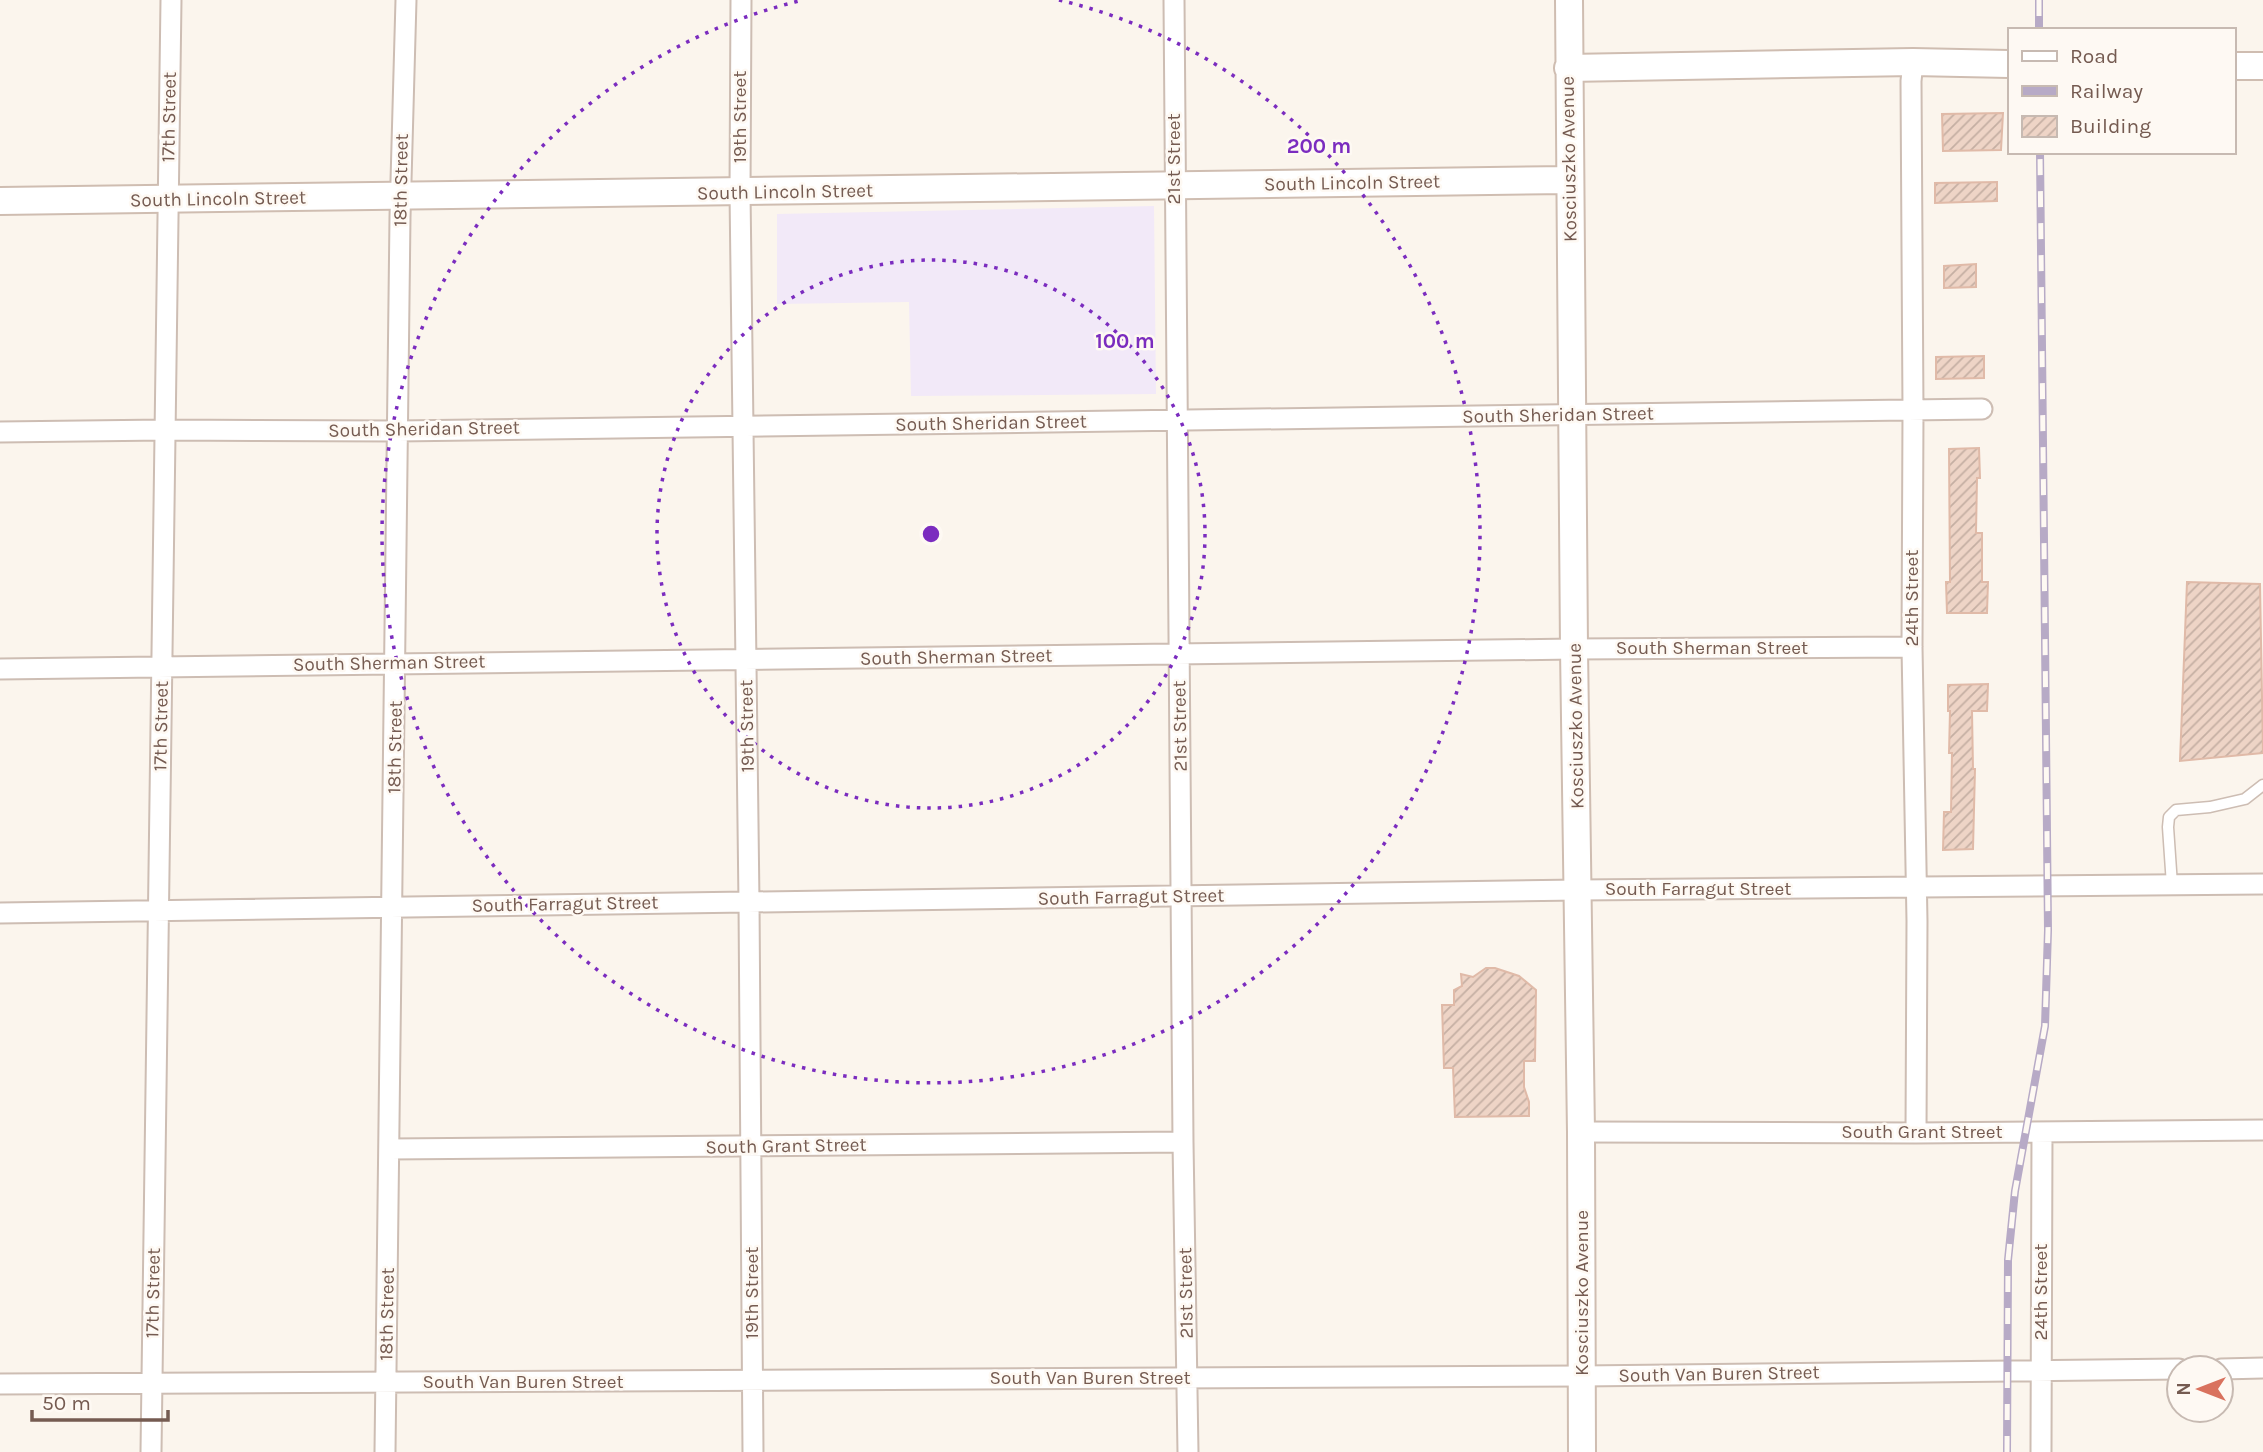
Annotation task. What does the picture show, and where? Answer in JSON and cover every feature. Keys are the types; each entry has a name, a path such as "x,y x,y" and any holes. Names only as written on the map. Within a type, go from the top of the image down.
{"street":[{"name":"17th Street","path":"151,1452 171,0"},
{"name":"18th Street","path":"385,1452 405,0"},
{"name":"19th Street","path":"741,0 740,192 753,1452"},
{"name":"21st Street","path":"1174,0 1188,1452"},
{"name":"Kosciuszko Avenue","path":"1569,0 1582,1452"},
{"path":"1568,68 1913,62 2008,64"},
{"name":"24th Street","path":"1913,62 1912,647 1916,1133"},
{"path":"2235,65 2263,66"},
{"name":"South Lincoln Street","path":"0,201 1569,180"},
{"name":"South Sheridan Street","path":"0,432 1177,421 1982,409"},
{"name":"South Sherman Street","path":"0,669 1912,647"},
{"name":"South Farragut Street","path":"0,913 1579,890 2263,884"},
{"name":"South Grant Street","path":"1581,1132 2263,1130"},
{"name":"24th Street","path":"2041,1452 2042,1132"},
{"name":"South Grant Street","path":"390,1149 1183,1142"},
{"path":"2235,1369 2263,1368"},
{"name":"South Van Buren Street","path":"0,1384 1582,1376 2165,1369"}],"lane":[{"path":"2172,885 2169,817 2176,810 2210,807 2245,799 2263,785"}],"shaded area":[{"path":"1154,206 1156,394 911,396 909,302 777,304 777,214"}],"building":[{"path":"2003,113 2001,150 1943,151 1942,114"},
{"path":"1997,182 1997,201 1935,203 1935,183"},
{"path":"1976,264 1976,287 1944,288 1944,266"},
{"path":"1984,356 1984,378 1936,379 1936,357"},
{"path":"1979,448 1976,533 1982,533 1982,582 1988,582 1987,613 1947,613 1946,582 1950,582 1949,449"},
{"path":"2187,582 2260,584 2263,753 2180,761"},
{"path":"1988,684 1987,711 1972,711 1975,769 1973,849 1943,850 1944,812 1951,812 1952,753 1949,753 1948,685"},
{"path":"1486,968 1495,968 1519,976 1536,990 1535,1061 1524,1061 1524,1087 1529,1102 1529,1116 1455,1117 1453,1068 1444,1068 1442,1005 1454,1005 1454,990 1462,986 1461,974 1473,977"}],"railway":[{"path":"2039,0 2039,28"},
{"path":"2007,1452 2008,1260 2015,1191 2045,1026 2048,930 2040,154"}]}
